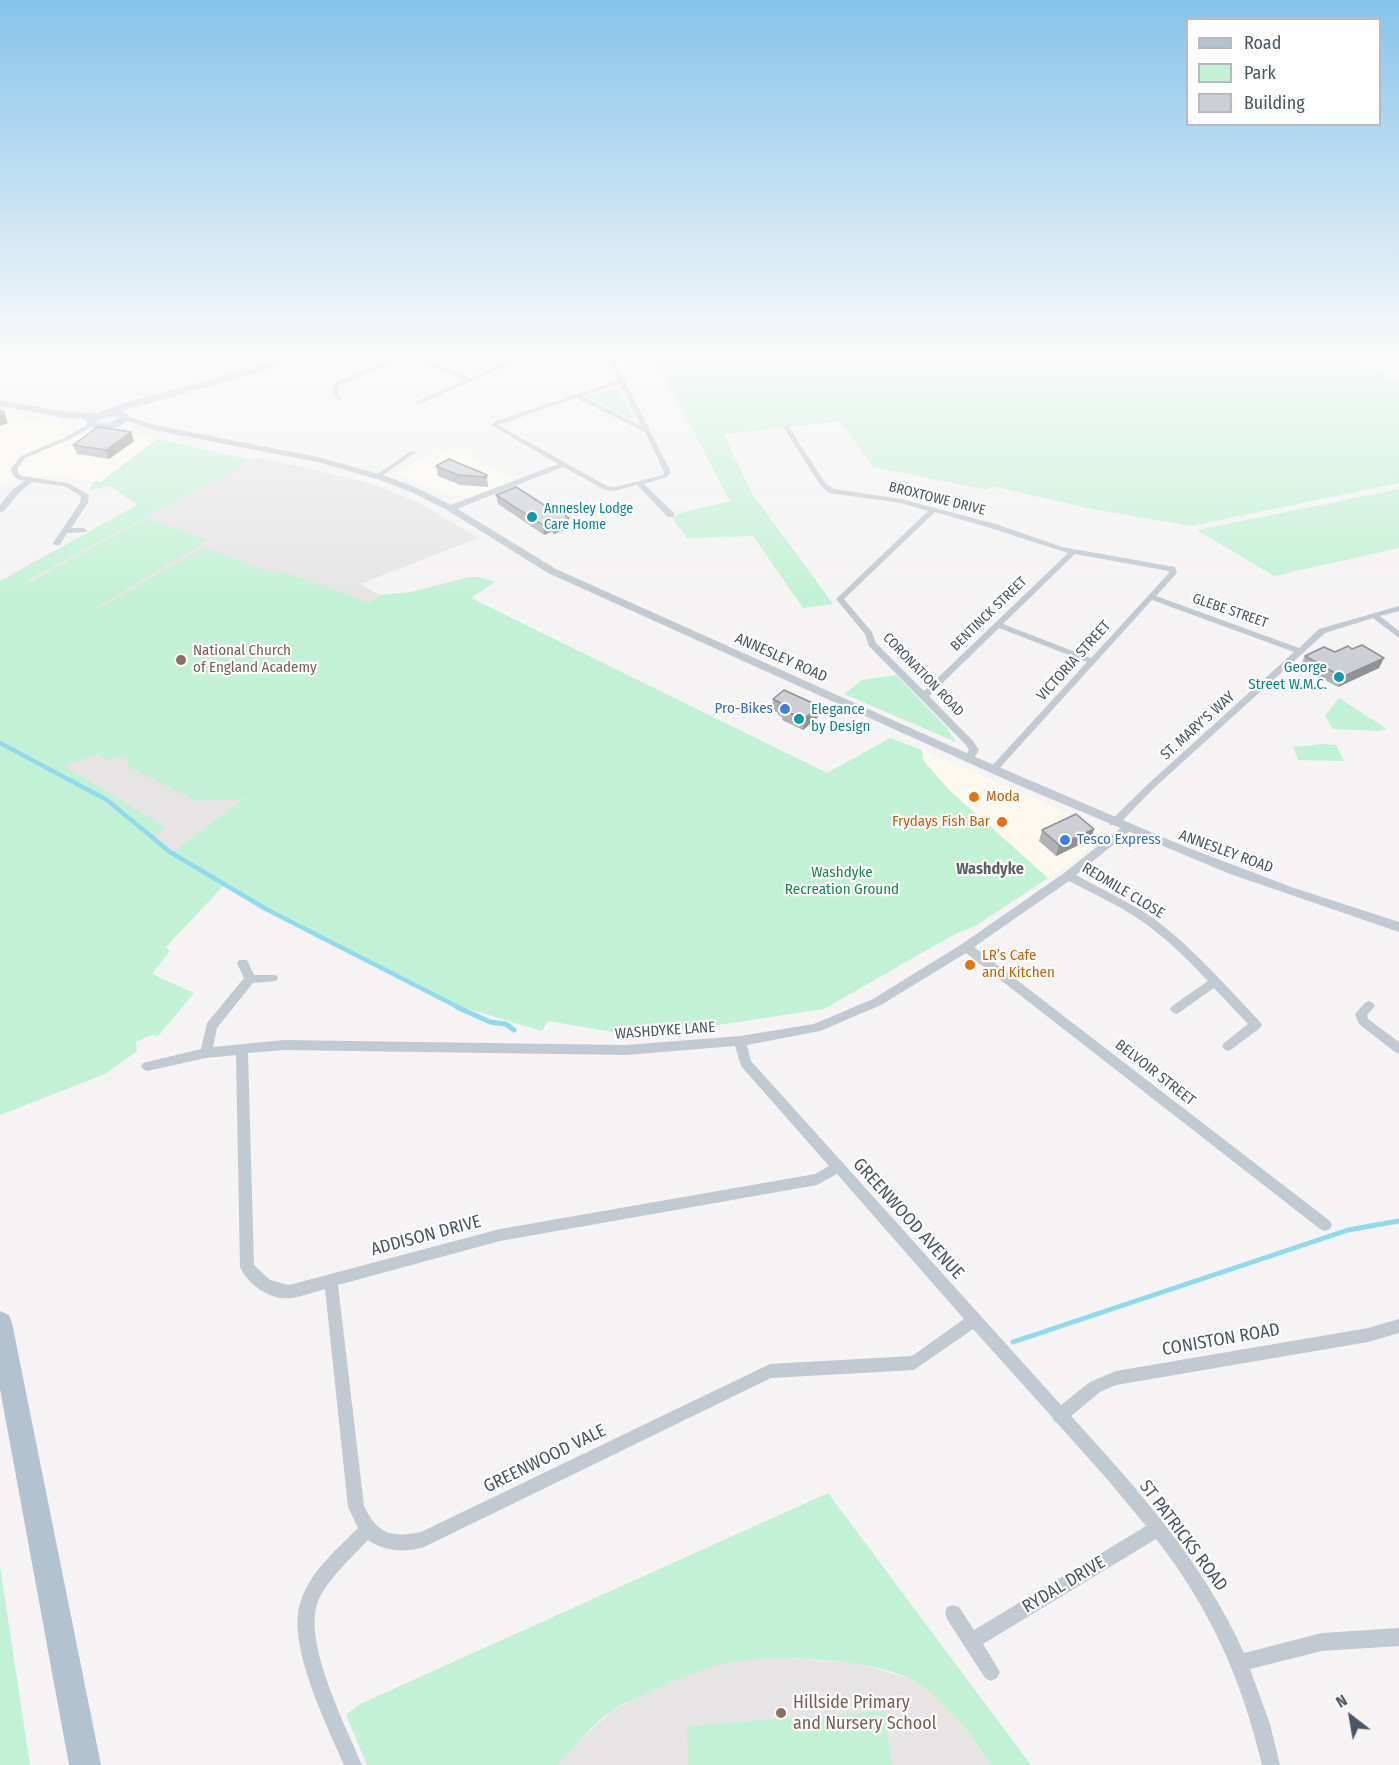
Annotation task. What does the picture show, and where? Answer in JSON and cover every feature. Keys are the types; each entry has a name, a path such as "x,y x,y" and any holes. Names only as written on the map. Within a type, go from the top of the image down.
{"main road":[{"path":"0,1323 85,1765"}],"street":[{"path":"68,438 75,433"},
{"path":"57,543 84,503 83,493 66,484 30,480 15,474 14,469 23,457 84,433"},
{"name":"ANNESLEY ROAD","path":"185,433 307,458 378,476 414,489 451,508 525,557 552,571 1114,824 1226,869 1399,927"},
{"path":"508,433 604,489 615,489 662,478 668,472 648,433"},
{"name":"BROXTOWE DRIVE","path":"791,433 827,488 934,509 1074,551 1172,569"},
{"path":"378,476 413,452"},
{"path":"451,508 561,465"},
{"path":"0,510 16,491 30,480"},
{"path":"639,483 671,515"},
{"name":"CORONATION ROAD","path":"934,509 840,599 869,634 873,644 970,743 974,750 969,759"},
{"path":"65,531 83,531"},
{"name":"BENTINCK STREET","path":"924,696 1074,551"},
{"name":"VICTORIA STREET","path":"993,770 1173,573 1172,569"},
{"name":"GLEBE STREET","path":"1151,597 1300,651"},
{"name":"ST. MARY'S WAY","path":"1114,824 1150,787 1322,631 1399,608"},
{"path":"1374,615 1399,634"},
{"path":"997,625 1092,661"},
{"name":"WASHDYKE LANE","path":"147,1066 206,1053 301,1044 566,1051 626,1050 740,1041 816,1028 849,1016 877,1002 966,946 1068,876 1126,829"},
{"name":"REDMILE CLOSE","path":"1068,876 1152,923 1215,982 1256,1025 1228,1046"},
{"name":"BELVOIR STREET","path":"966,946 1325,1225"},
{"path":"243,963 250,979"},
{"path":"206,1053 211,1026 250,979 272,978"},
{"path":"1176,1009 1215,982"},
{"path":"1369,1006 1361,1014 1363,1021 1399,1048"},
{"name":"GREENWOOD AVENUE","path":"740,1041 745,1063 1059,1416"},
{"name":"ADDISON DRIVE","path":"242,1048 247,1267 256,1280 269,1289 289,1292 500,1235 817,1179 838,1167"},
{"path":"331,1281 356,1508 368,1529 316,1588 308,1605 306,1624 309,1648 353,1765"},
{"name":"GREENWOOD VALE","path":"368,1529 382,1540 395,1544 422,1540 770,1371 914,1363 974,1320"},
{"name":"CONISTON ROAD","path":"1059,1416 1095,1387 1116,1378 1368,1335 1399,1326"},
{"name":"ST PATRICKS ROAD","path":"1059,1416 1157,1529 1190,1572 1213,1609 1239,1663 1271,1765"},
{"name":"RYDAL DRIVE","path":"970,1641 1157,1529"},
{"path":"953,1613 991,1672"},
{"path":"1239,1663 1322,1642 1399,1637"}],"shaded area":[{"path":"0,433 79,433 89,439 118,433 157,439 100,482 31,474 0,486"},
{"path":"456,447 513,480 470,497 447,495 395,474 427,457"},
{"name":"National Church of England Academy","path":"257,457 365,482 388,490 416,501 478,538 360,584 380,595 320,638 251,793 174,851 0,745 0,596"},
{"path":"922,750 1035,798 1100,830 1102,835 1071,863 1048,878 949,790 923,760"},
{"name":"Hillside Primary and Nursery School","path":"773,1657 859,1663 912,1680 936,1696 957,1717 991,1765 558,1765 579,1741 613,1710 682,1676 733,1660"}],"green space":[{"path":"694,433 730,433 724,434 751,492 833,604 803,608 753,536 687,538 672,518 681,513 730,501"},
{"path":"849,433 1399,433 1399,483 1191,526 1092,509 992,486 988,490 873,467"},
{"name":"Washdyke Recreation Ground","path":"157,439 252,460 27,581 30,583 147,518 208,540 94,609 97,610 203,548 276,574 281,571 369,603 380,595 411,592 468,577 479,577 495,582 471,598 827,773 890,738 922,750 923,760 949,790 1048,878 977,925 955,934 824,1009 671,1032 619,1033 548,1021 542,1031 465,1008 268,908 226,883 166,947 170,951 152,974 194,993 158,1036 151,1035 136,1042 137,1051 105,1074 0,1115 0,581 137,505 110,486 90,490 94,481 100,482","holes":["98,754 108,760 127,756 129,767 197,801 240,799 247,796 174,851 152,838 166,827 63,766"]},
{"path":"1399,489 1399,548 1274,576 1197,530"},
{"path":"896,675 947,728 956,742 844,694 862,680"},
{"path":"1339,698 1387,729 1379,731 1333,729 1325,716"},
{"path":"1336,745 1344,761 1298,760 1293,747"},
{"path":"828,1493 1031,1765 991,1765 948,1709 927,1690 905,1677 857,1664 774,1658 714,1666 673,1681 622,1705 598,1722 558,1765 367,1765 346,1715 360,1704"},
{"path":"0,1566 30,1765 0,1765"},
{"path":"884,1711 892,1765 688,1765 687,1726"}],"building":[{"path":"89,433 129,433 106,450 73,445"},
{"path":"449,459 487,475 486,477 458,475 436,466"},
{"path":"516,487 569,518 543,525 496,495"},
{"path":"1362,645 1384,658 1342,677 1305,656 1324,647 1335,652 1348,646 1352,649"},
{"path":"784,690 819,706 804,719 783,710 785,708 779,705 781,703 773,699"},
{"path":"1076,814 1094,829 1059,845 1042,830"}],"waterway":[{"path":"0,743 107,800 170,852 266,909 460,1008"},
{"path":"457,1007 490,1022 506,1024 514,1030"},
{"path":"1013,1342 1348,1230 1399,1221"}],"place":[{"name":"Annesley Lodge Care Home","path":"532,517"},
{"name":"National Church of England Academy","path":"181,660"},
{"name":"George Street W.M.C.","path":"1339,677"},
{"name":"Pro-Bikes","path":"785,709"},
{"name":"Elegance by Design","path":"799,719"},
{"name":"Moda","path":"974,797"},
{"name":"Frydays Fish Bar","path":"1002,822"},
{"name":"Tesco Express","path":"1065,840"},
{"name":"LR’s Cafe and Kitchen","path":"970,965"},
{"name":"Hillside Primary and Nursery School","path":"781,1713"}],"district":[{"name":"Washdyke","path":"990,870"}]}
